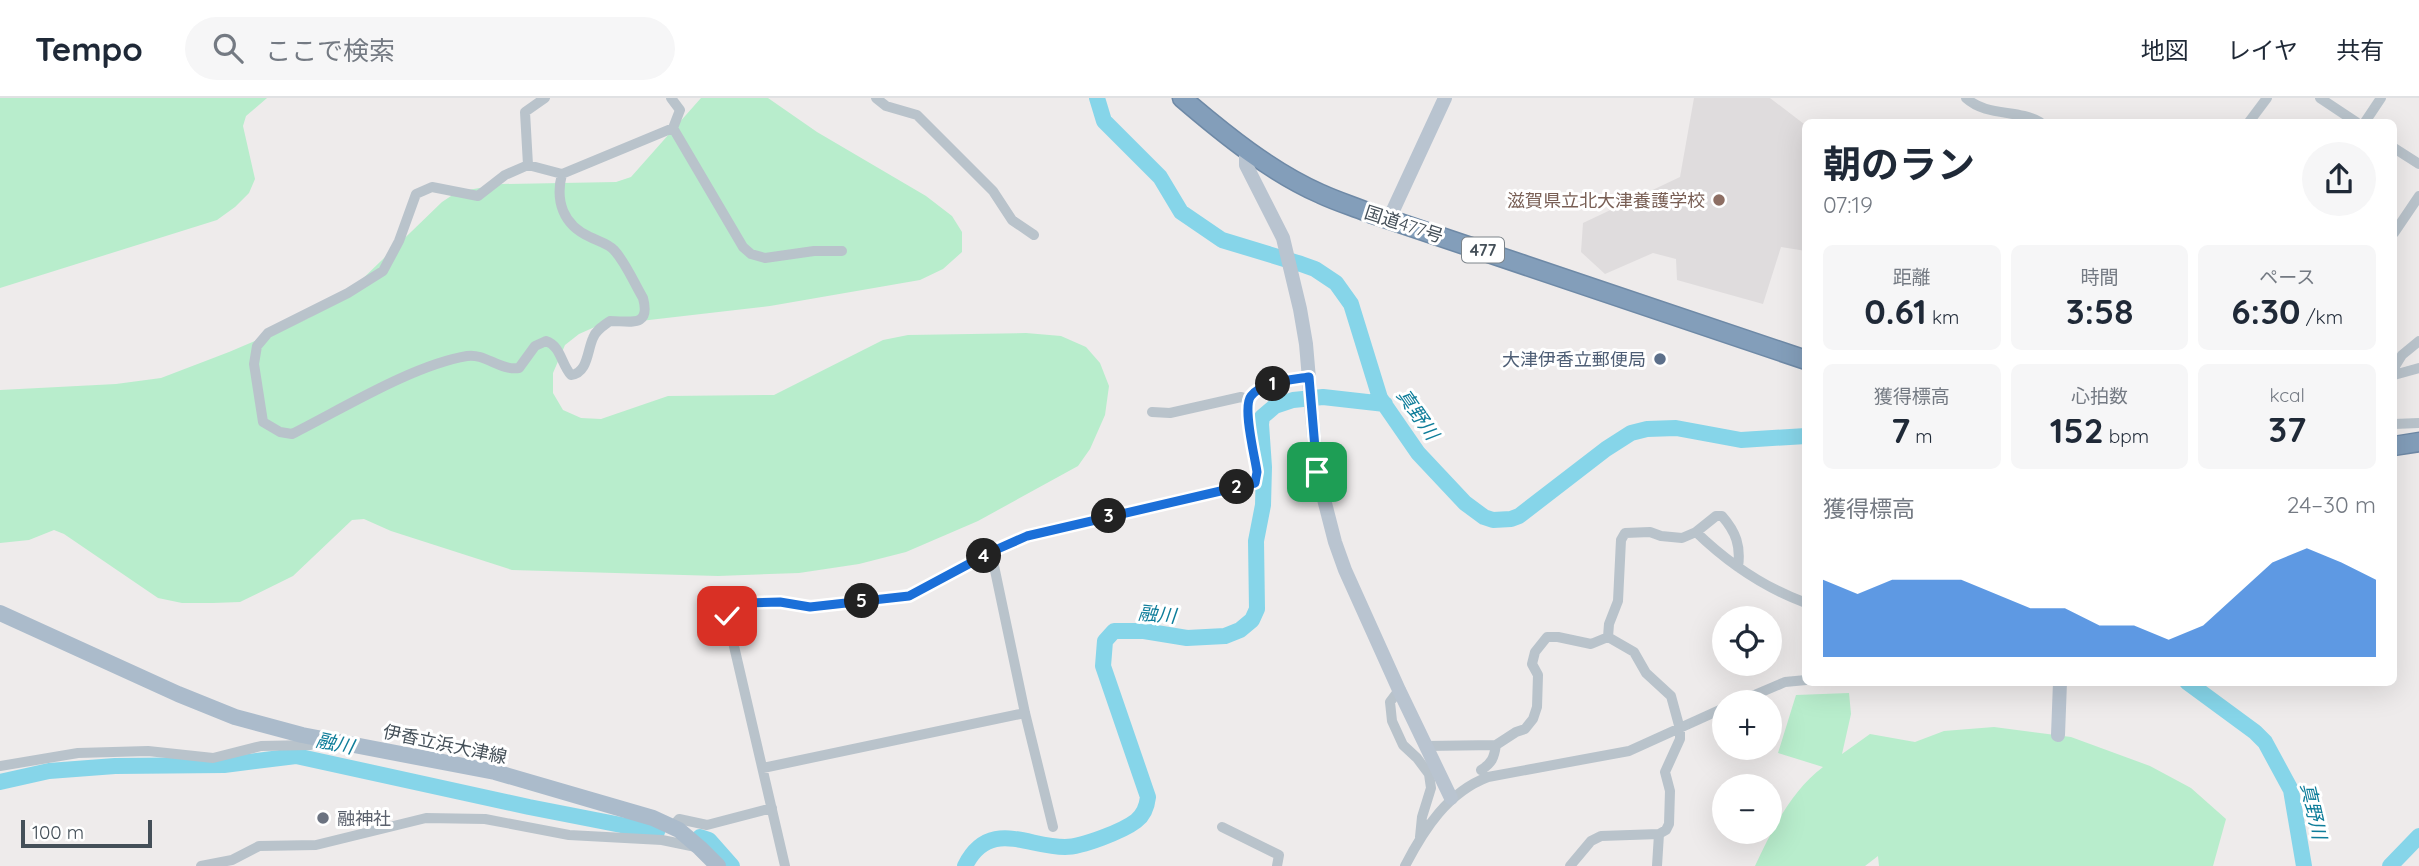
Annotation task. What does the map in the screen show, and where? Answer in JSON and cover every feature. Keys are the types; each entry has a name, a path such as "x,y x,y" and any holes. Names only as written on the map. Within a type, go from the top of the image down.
{"highway":[{"name":"国道477号","path":"1182,98 1282,174 1320,194 1802,359"},
{"path":"2397,446 2419,442"}],"main road":[{"name":"伊香立浜大津線","path":"0,613 235,717 319,738 495,772 628,809 671,827 700,848 718,866"}],"street":[{"path":"528,165 525,112 545,98"},
{"path":"562,174 559,196 568,221 586,236 613,248 643,298 645,306 645,314 639,321 610,321 600,329 594,335 583,369 577,374 571,375 556,346 546,341 536,346 519,368 500,367 472,355 459,358 409,375 292,434 280,432 262,422 254,356 257,346 268,333 348,293 383,271 399,241 416,194 432,187 478,196 505,175 528,165 562,174 673,128 680,110 671,98"},
{"path":"876,98 886,106 917,115 993,191 1012,220 1034,235"},
{"path":"1389,219 1445,98"},
{"path":"1966,98 1973,104 1991,110 2021,114 2033,119"},
{"path":"2251,119 2267,98"},
{"path":"2320,98 2352,119"},
{"path":"2367,119 2381,98"},
{"path":"673,128 743,247 751,254 765,258 814,251 842,251"},
{"path":"1247,149 1246,165 1283,238 1300,309 1317,472 1325,509 1345,570 1451,799"},
{"path":"2397,150 2419,164"},
{"path":"2397,229 2419,196"},
{"path":"2397,363 2402,355 2419,341"},
{"path":"2397,374 2419,368"},
{"path":"785,866 727,616 732,606 780,602 810,607 909,596 1027,536 1255,483 1257,472 1247,407 1250,396 1262,388 1309,377"},
{"path":"1152,412 1170,412 1241,397 1250,400"},
{"path":"2397,424 2419,423"},
{"path":"1608,638 1609,624 1618,601 1620,540 1625,534 1650,533 1682,538 1696,532 1716,516 1722,516 1738,540 1738,567"},
{"path":"1696,532 1738,567 1780,594 1802,602"},
{"path":"993,551 1025,713 1053,827"},
{"path":"1426,746 1496,745 1525,729 1534,719 1537,707 1538,675 1532,664 1541,642 1547,637 1558,636 1591,644 1608,638 1634,652 1646,673 1671,696 1680,729 1680,739 1665,772 1670,791 1669,824 1666,830 1659,834 1601,836 1591,841 1570,866"},
{"path":"1766,690 1785,682 1802,680"},
{"path":"2058,734 2060,686"},
{"path":"1399,690 1390,702 1392,721 1404,745 1429,775 1431,788 1422,817 1420,837"},
{"path":"763,768 1025,713"},
{"path":"1405,866 1420,837 1451,799 1474,782 1489,776 1629,751 1712,714"},
{"path":"0,766 78,753 148,751 213,758 261,746 310,745 319,738"},
{"path":"1481,770 1494,759 1496,745"},
{"path":"671,827 678,819 706,825 772,808"},
{"path":"201,866 232,860 259,846 316,845 426,818 485,819 569,835 662,840 700,848"},
{"path":"1222,827 1279,855 1277,866"},
{"path":"1657,866 1659,834"},
{"path":"1410,856 1418,866"}],"shaded area":[{"name":"滋賀県立北大津養護学校","path":"1694,98 1770,98 1802,122 1802,250 1781,247 1763,304 1677,280 1676,259 1653,253 1605,274 1581,252 1583,223 1680,177"}],"green space":[{"path":"0,98 267,98 246,116 243,126 255,179 249,193 217,220 0,288"},
{"path":"701,98 768,98 817,132 926,196 952,216 962,232 962,252 943,269 920,280 770,306 597,326 579,334 565,345 553,373 553,393 563,410 581,418 601,419 668,396 774,395 883,340 908,335 1026,333 1061,336 1086,347 1100,363 1109,386 1105,415 1090,449 1078,466 978,521 906,552 859,564 799,573 718,576 512,570 391,531 364,519 352,520 293,576 240,602 182,603 158,598 64,534 54,530 29,540 0,543 0,390 116,384 161,378 229,352 309,318 351,290 442,202 457,192 502,184 616,182 631,177"},
{"path":"1849,693 1851,714 1842,754 1870,734 1915,742 1944,731 1994,727 2071,737 2150,766 2191,788 2226,819 2213,866 1879,866 1878,856 1865,866 1755,866 1766,844 1782,844 1782,815 1801,788 1823,767 1782,754 1782,740 1796,695"}],"waterway":[{"name":"真野川","path":"1097,98 1104,121 1160,177 1181,212 1222,240 1315,269 1336,283 1351,304 1380,398 1418,453 1465,503 1484,517 1493,520 1519,516 1631,433 1647,429 1676,428 1741,440 1802,436"},
{"name":"融川","path":"965,866 975,851 985,843 997,839 1010,838 1065,847 1112,834 1139,819 1145,810 1148,797 1103,666 1105,641 1114,631 1144,631 1187,638 1225,636 1240,630 1252,620 1257,609 1256,541 1263,505 1262,417 1275,406 1293,400 1323,397 1385,404"},
{"name":"真野川","path":"2192,686 2265,742 2291,790 2304,866"},
{"name":"融川","path":"0,782 49,771 115,766 224,765 296,756 657,832"},
{"name":"真野川","path":"2390,866 2419,836"},
{"name":"融川","path":"700,837 709,840 732,866"}],"place":[{"name":"滋賀県立北大津養護学校","path":"1719,200"},
{"name":"大津伊香立郵便局","path":"1660,359"},
{"name":"融神社","path":"323,818"}],"route":[{"path":"727,616 732,606 744,603 780,602 810,607 909,596 1027,536 1255,483 1257,472 1247,407 1250,396 1262,388 1280,382 1309,377 1317,472"}]}
